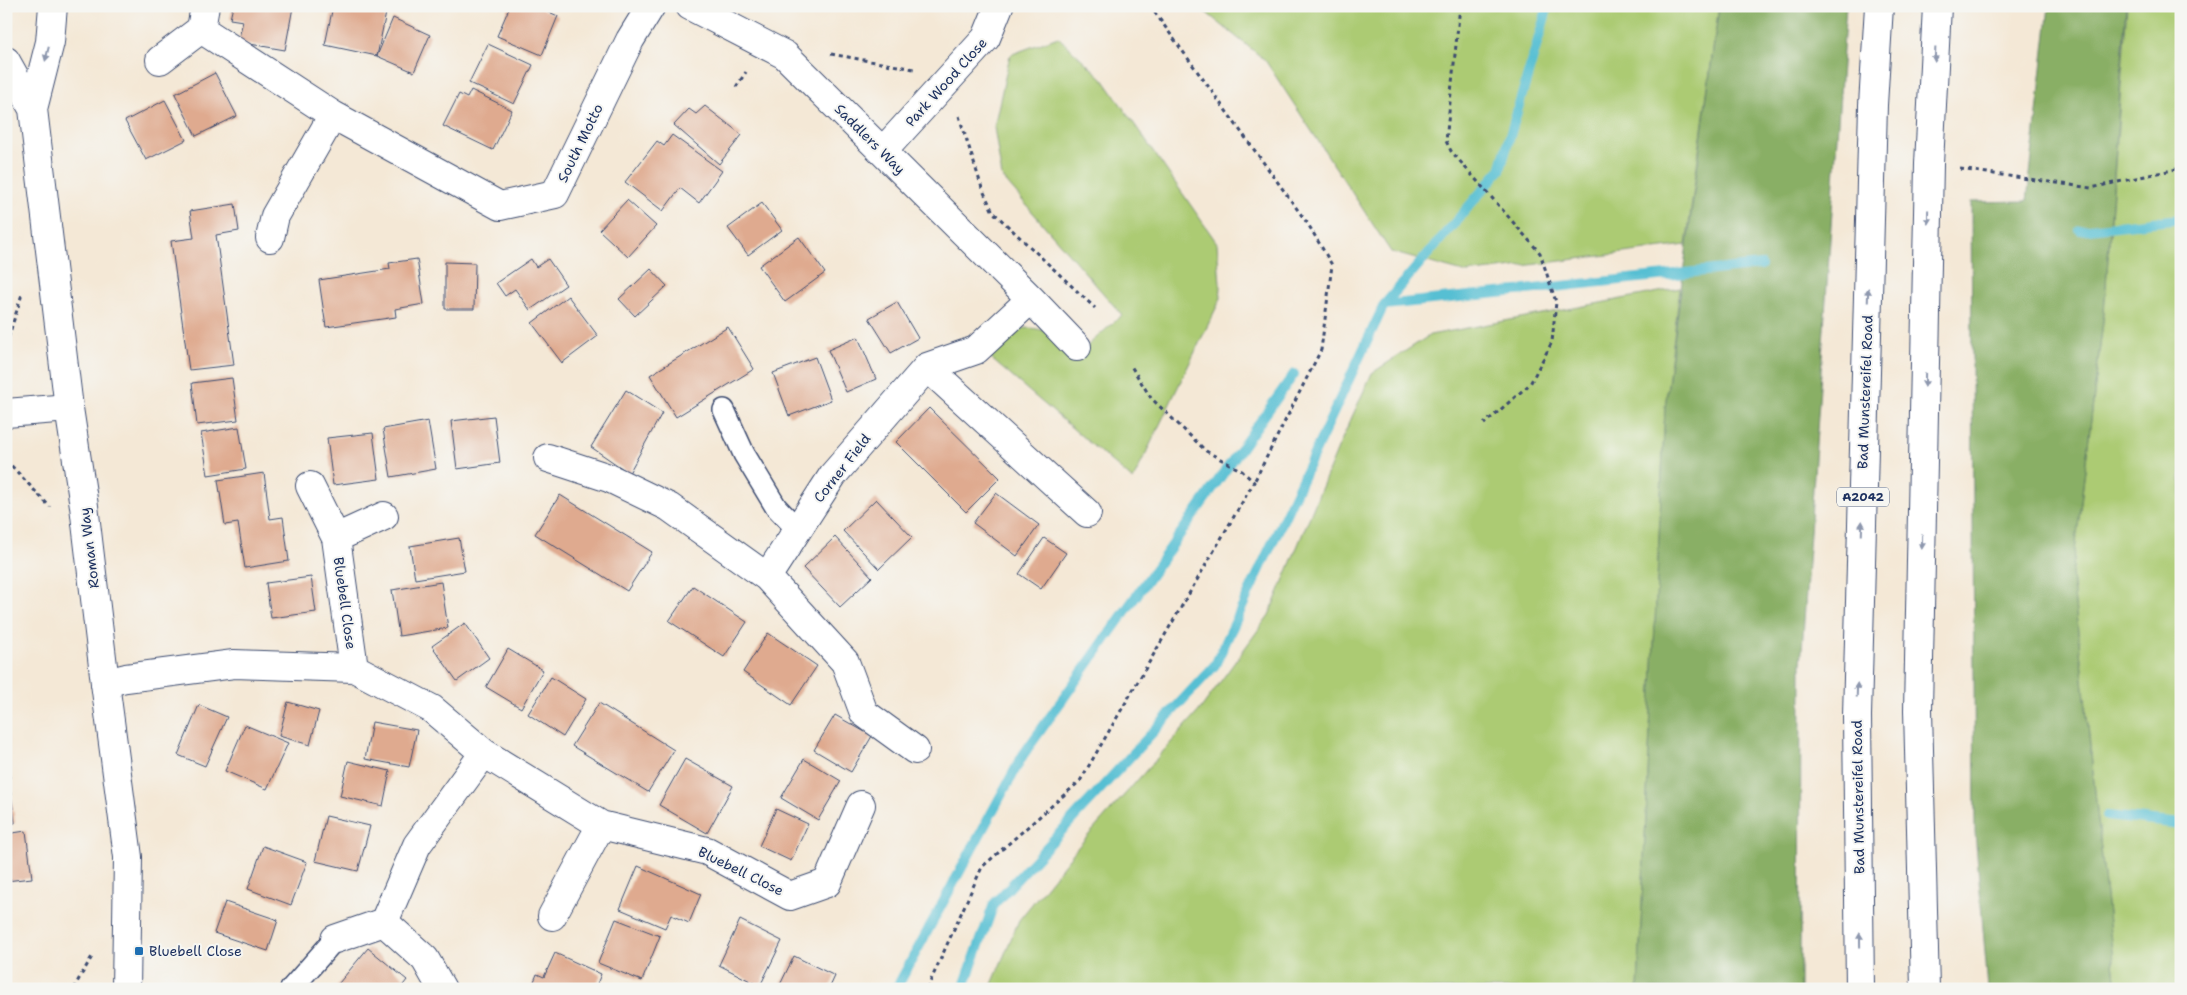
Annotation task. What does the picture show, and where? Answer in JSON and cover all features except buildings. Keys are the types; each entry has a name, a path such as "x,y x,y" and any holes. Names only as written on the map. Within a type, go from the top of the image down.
{"street":[{"name":"Roman Way","path":"53,6 50,42 33,109 69,408 84,506 128,857 126,989"},
{"name":"South Motto","path":"160,60 203,18 333,115 500,206 555,194 630,40 651,6"},
{"name":"Saddlers Way","path":"690,6 785,56 883,151 1031,299 1077,348"},
{"name":"Park Wood Close","path":"883,151 986,38 999,6"},
{"name":"Bad Munstereifel Road","path":"1860,989 1857,716 1873,104 1879,6"},
{"path":"1925,989 1918,710 1929,164 1938,6"},
{"name":"Roman Way","path":"6,61 33,109"},
{"path":"270,238 276,216 333,115"},
{"name":"Corner Field","path":"768,577 833,475 927,367 976,350 1031,299"},
{"path":"927,367 1087,513"},
{"path":"6,413 69,408"},
{"path":"548,458 609,478 668,507 768,577 845,662 864,712 915,750"},
{"name":"Bluebell Close","path":"310,486 336,538 354,668"},
{"name":"Bluebell Close","path":"336,538 384,516"},
{"name":"Bluebell Close","path":"105,684 126,678 234,664 354,668 432,709 484,753 601,825 707,852 790,896 827,882 862,805"},
{"path":"335,939 384,922 417,846 484,753"},
{"path":"552,916 601,825"},
{"path":"384,922 425,959 442,989"}],"lane":[{"path":"724,410 744,454 776,507 798,530"},
{"path":"291,989 335,939"}],"path":[{"path":"927,989 982,867 1080,782 1254,482 1321,350 1332,265 1308,224 1150,6"},
{"path":"1460,6 1446,141 1451,151 1540,253 1556,302 1552,342 1530,384 1484,424"},
{"path":"942,87 954,98 982,188 993,212 1095,308"},
{"path":"1929,164 2091,188 2181,168"},
{"path":"1131,366 1151,398 1206,450 1242,471 1254,482"},
{"path":"6,460 52,510"},
{"path":"75,989 76,984 94,954"}],"green space":[{"path":"1198,6 1719,6 1686,245 1467,273 1391,252 1265,60"},
{"path":"1719,6 1846,6 1801,665 1800,989 1638,989 1665,408"},
{"path":"2049,6 2126,6 2104,313 2072,576 2116,989 1988,989 1975,832 1971,202 2027,201"},
{"path":"2127,6 2181,6 2181,989 2116,989 2072,576 2104,313"},
{"path":"1058,37 1103,79 1217,243 1221,298 1133,480 989,357 1005,332 1027,328 1044,331 1052,335 1078,354 1122,315 1002,177 994,127 1010,55"},
{"path":"1680,288 1665,408 1638,989 990,989 1019,920 1078,847 1199,711 1269,615 1341,441 1372,373 1430,335"}],"waterway":[{"path":"963,989 994,904 1215,665 1384,305 1500,170 1548,6"},
{"path":"2080,230 2181,219"},
{"path":"1384,305 1761,265"},
{"path":"896,989 1023,755 1294,374"},
{"path":"2107,816 2181,824"}],"place":[{"name":"Bluebell Close","path":"139,951"}]}
